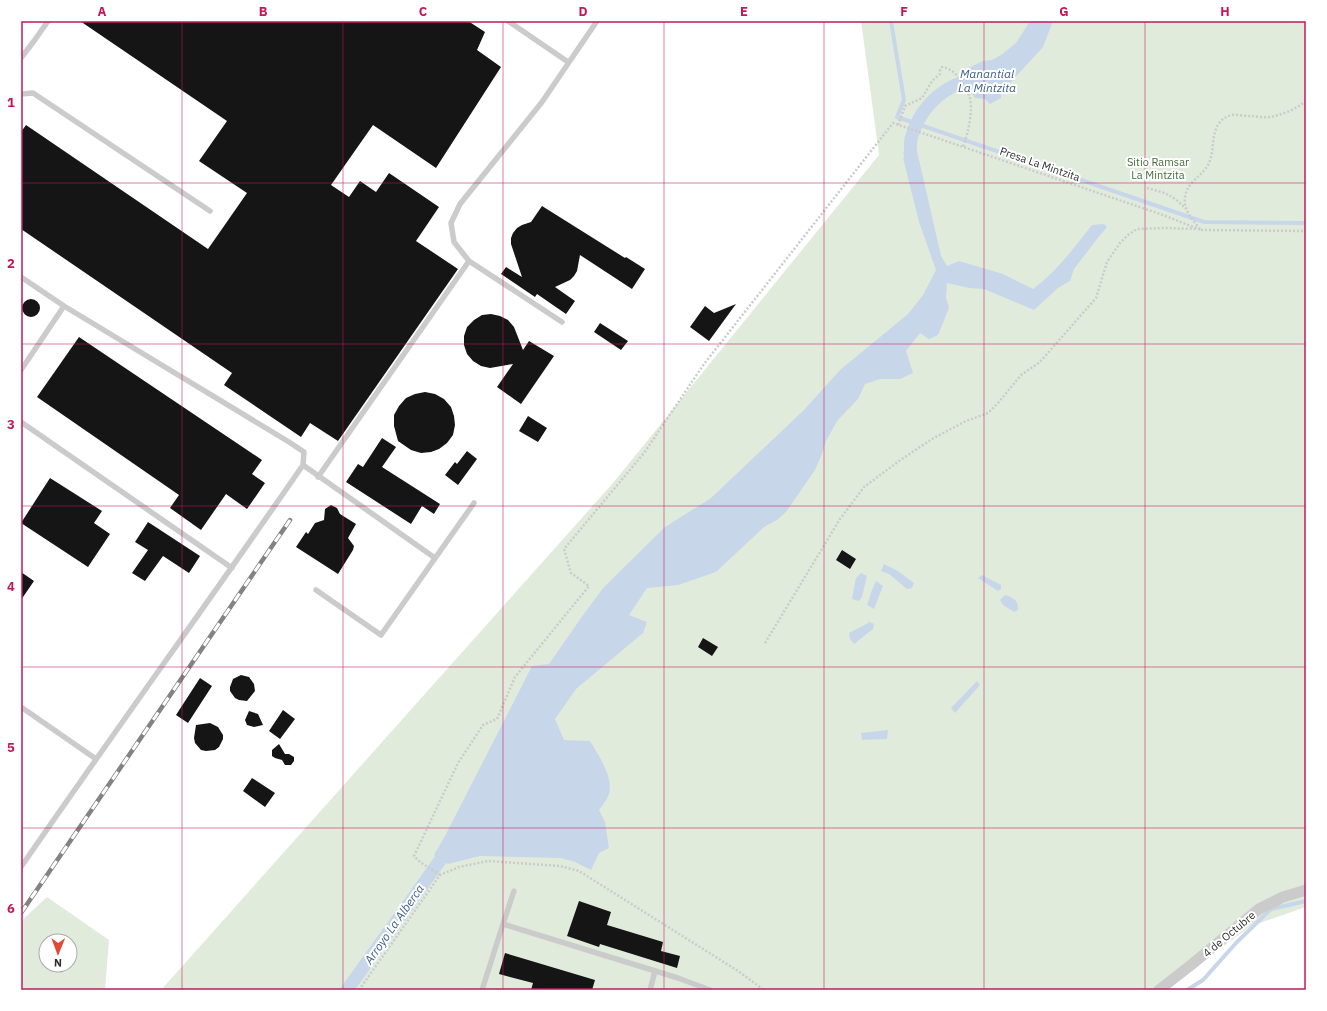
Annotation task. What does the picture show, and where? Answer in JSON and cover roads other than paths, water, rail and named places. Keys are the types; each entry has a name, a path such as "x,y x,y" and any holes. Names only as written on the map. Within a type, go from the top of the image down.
{"street":[{"name":"4 de Octubre","path":"1159,990 1191,966 1259,909 1283,897 1306,890"}],"lane":[{"path":"21,58 48,21"},
{"path":"508,21 568,62"},
{"path":"562,322 469,261 454,242 451,223 460,204 542,102 597,21"},
{"path":"21,94 33,93 210,211"},
{"path":"318,477 469,261"},
{"path":"21,277 64,306 304,452 303,465 21,867"},
{"path":"21,370 64,306"},
{"path":"21,422 232,568"},
{"path":"303,465 435,558"},
{"path":"316,590 381,635 474,503"},
{"path":"21,707 96,759"},
{"path":"482,990 514,891"},
{"path":"503,924 678,978 710,990"},
{"path":"650,990 655,972"}],"water":[{"name":"Manantial La Mintzita","path":"1030,21 1053,21 1043,47 1010,83 1007,90 1001,94 1001,98 990,104 985,99 975,98 963,82 960,72 983,61 992,60 1001,55 1016,43"},
{"path":"917,151 941,256 947,266 959,261 1003,274 1033,289 1057,267 1092,225 1104,224 1107,227 1074,269 1070,281 1058,288 1034,310 984,289 969,288 947,283 946,297 949,308 938,335 929,339 920,333 906,351 913,373 900,379 880,379 865,384 858,399 837,421 826,441 815,470 786,512 777,520 764,527 716,572 678,585 647,588 629,615 647,622 643,633 576,689 555,719 564,740 590,741 604,766 609,781 609,794 599,810 605,822 609,848 599,853 591,870 575,862 561,858 480,856 448,864 434,855 532,666 549,664 604,587 665,527 711,498 804,410 840,370 908,314 923,295 936,270 919,222 903,158"},
{"path":"884,564 898,571 914,583 912,588 907,589 889,574 881,571"},
{"path":"861,573 867,576 862,597 859,601 852,599 856,578"},
{"path":"982,575 1001,585 1001,589 998,591 978,578"},
{"path":"876,581 883,586 874,609 867,605"},
{"path":"1005,595 1015,600 1018,604 1018,610 1014,612 1003,605 1000,600"},
{"path":"870,622 874,624 873,629 854,644 850,639 849,633"},
{"path":"977,681 980,685 955,713 951,708"},
{"path":"888,730 887,739 862,740 861,733"}],"waterway":[{"path":"891,21 904,100 897,117 1204,222 1306,223"},
{"path":"910,154 911,139 914,129 924,111 945,91 963,82"},
{"name":"Arroyo La Alberca","path":"347,990 441,859"},
{"path":"1187,990 1203,980 1236,943 1271,909 1306,901"}],"railway":[{"path":"21,913 290,520"}],"park label":[{"name":"Sitio Ramsar La Mintzita","path":"1158,168"}]}
